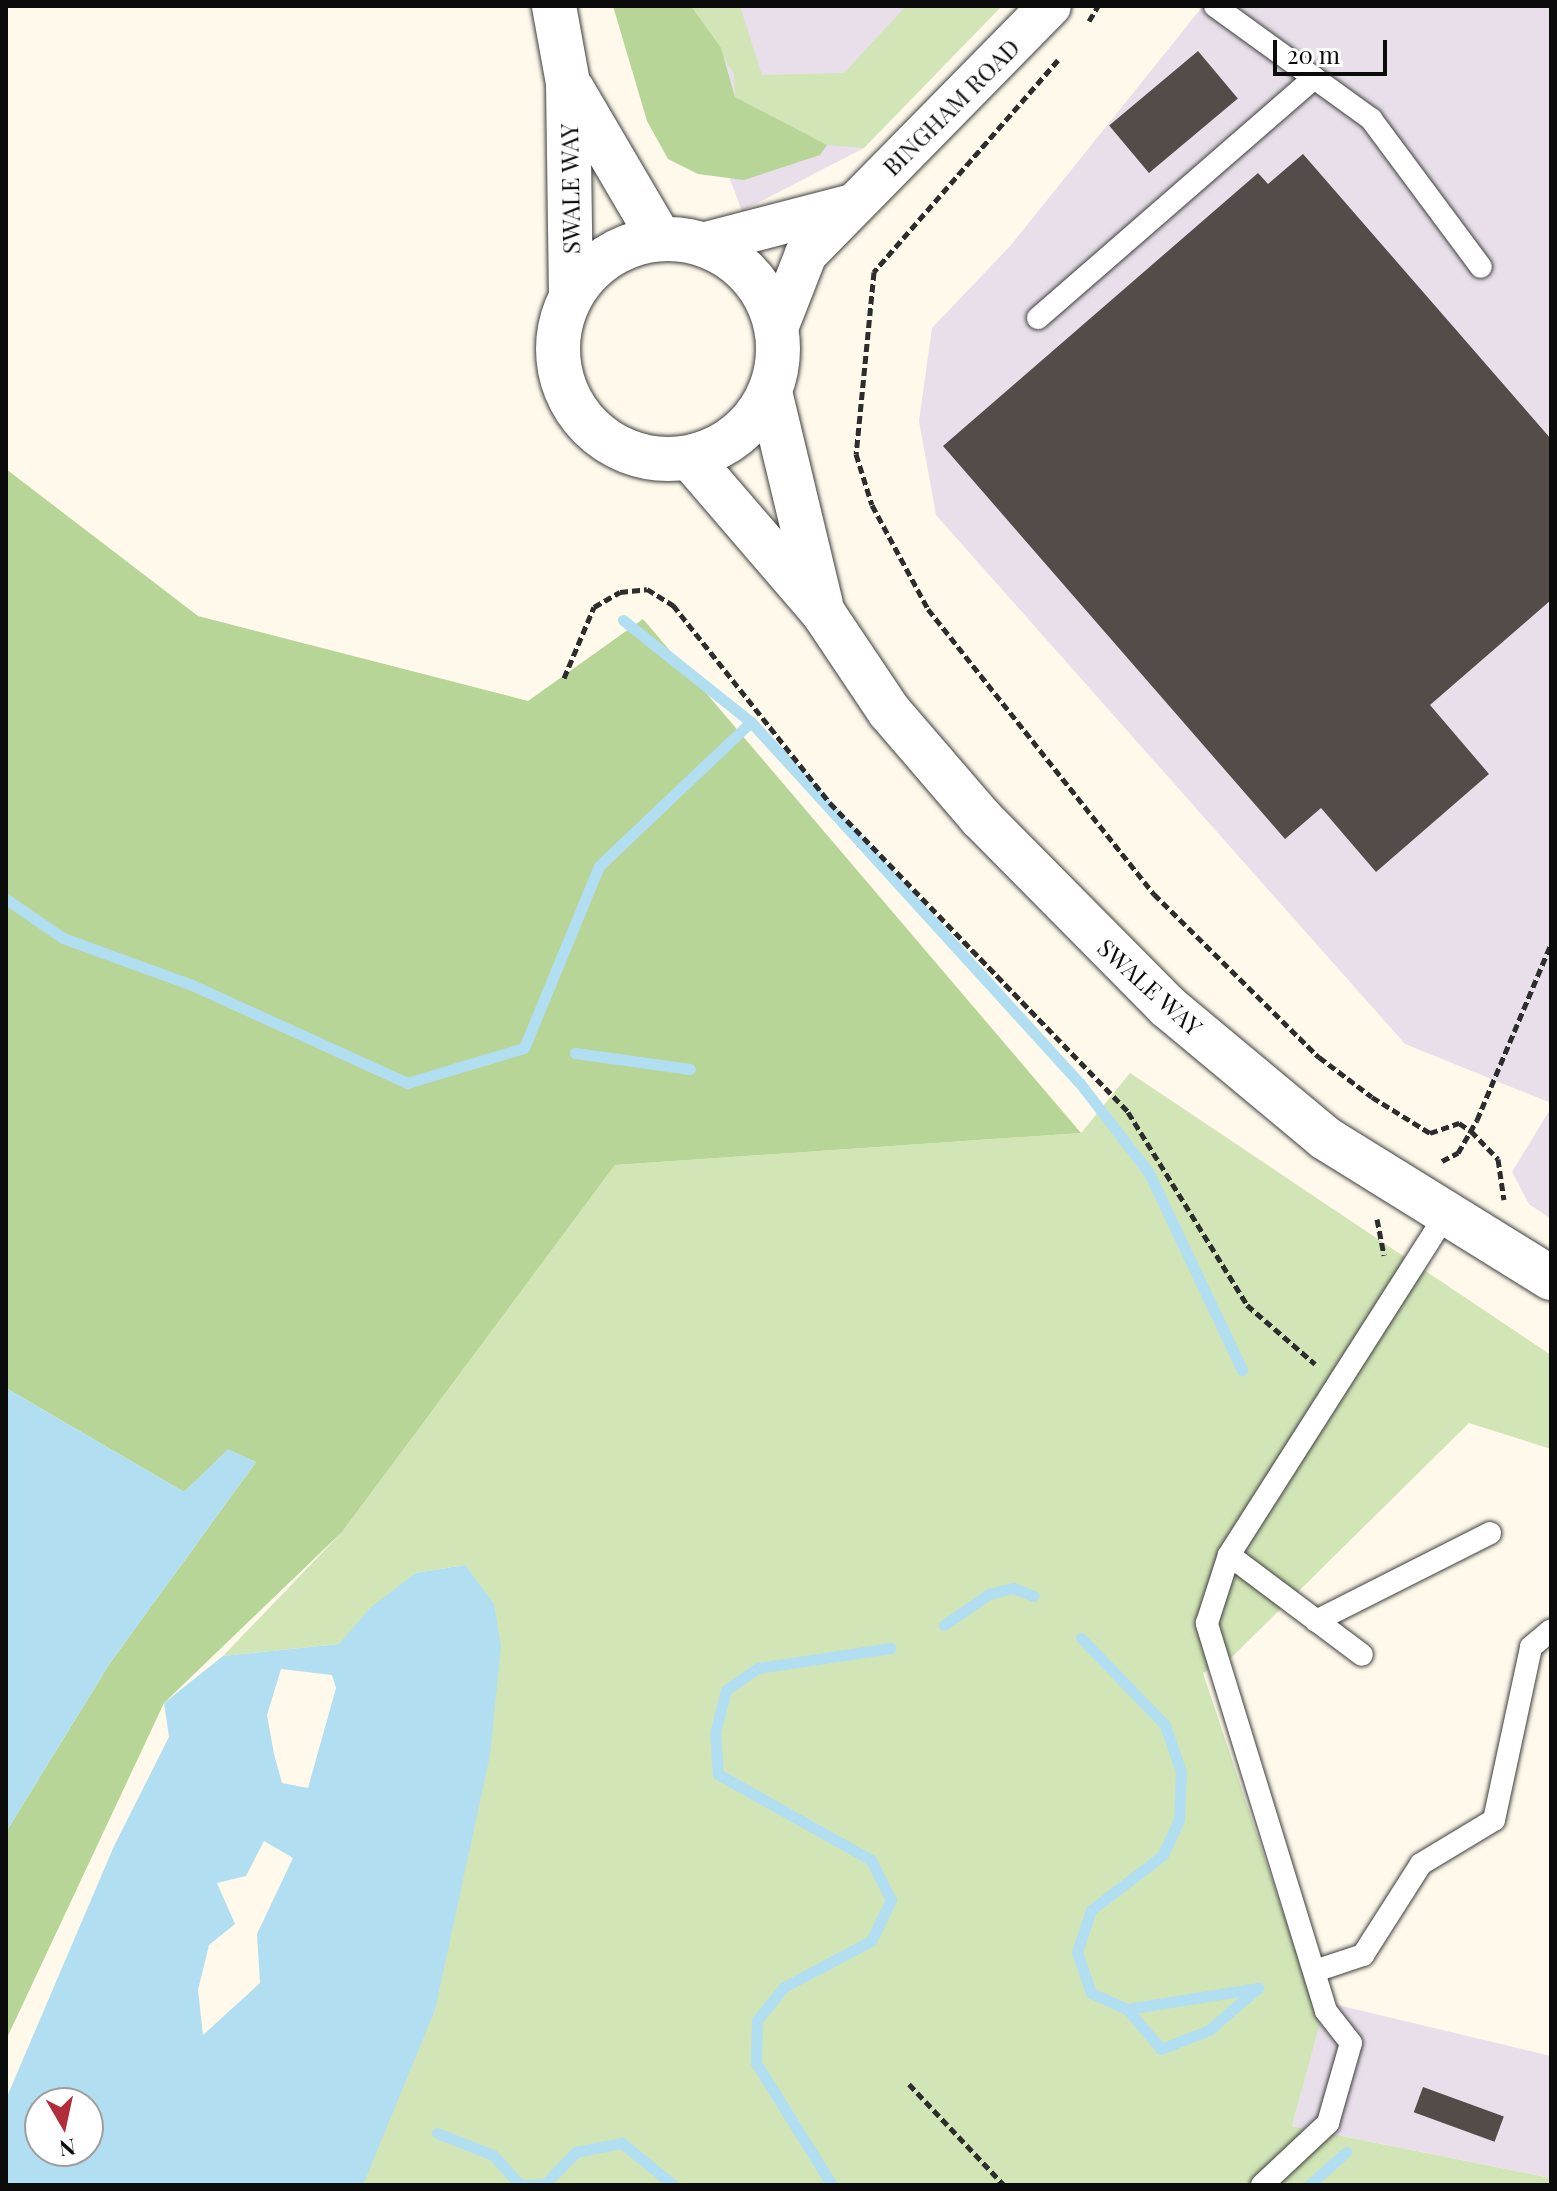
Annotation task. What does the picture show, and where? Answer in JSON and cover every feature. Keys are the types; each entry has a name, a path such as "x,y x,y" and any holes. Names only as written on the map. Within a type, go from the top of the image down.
{"street":[{"name":"SWALE WAY","path":"554,6 568,83 571,294"},
{"name":"BINGHAM ROAD","path":"777,328 806,254 850,206 984,80 1067,16"},
{"name":"SWALE WAY","path":"568,83 681,242"},
{"name":"BINGHAM ROAD","path":"681,242 850,206"},
{"path":"681,242 751,276 777,328 770,392 751,423 690,458 653,460 589,428 568,399 557,364 558,328 571,294 604,260 681,242"},
{"name":"SWALE WAY","path":"770,392 824,614"},
{"name":"SWALE WAY","path":"690,458 824,614 889,711 1052,895 1168,1007 1373,1172 1551,1278"}],"lane":[{"path":"1215,6 1371,119 1481,267"},
{"path":"1038,318 1314,78"},
{"path":"1262,2185 1328,2123 1351,2043 1326,2011 1207,1623 1229,1555 1444,1217"},
{"path":"1316,1621 1490,1533"},
{"path":"1229,1555 1362,1655"},
{"path":"1315,1971 1363,1955 1421,1864 1494,1820 1531,1647 1551,1630"}],"path":[{"path":"1067,16 1098,6"},
{"path":"1068,48 874,272 856,454 872,505 928,609 1154,894 1319,1057 1372,1097 1430,1133 1459,1123 1471,1131 1498,1159 1507,1207"},
{"path":"564,678 594,607 620,592 647,589 673,605 830,803 1128,1112 1247,1305 1336,1383"},
{"path":"1471,1131 1551,944"},
{"path":"1373,1172 1355,1199 1384,1234 1384,1260 1371,1286 1386,1308"},
{"path":"909,2084 1004,2185"}],"shaded area":[{"path":"664,6 989,6 864,148 742,211"},
{"path":"1203,6 1551,6 1551,1103 1405,1044 936,515 919,421 932,328 1011,245"},
{"path":"1551,1108 1551,1219 1529,1204 1512,1172"},
{"path":"1325,2002 1551,2056 1551,2178 1292,2126"}],"green space":[{"path":"613,6 691,6 721,48 735,97 827,145 820,155 744,180 698,174 668,159 647,121"},
{"path":"691,6 740,6 762,75 844,73 906,6 1002,6 864,148 827,145 735,97 734,74"},
{"path":"6,469 198,616 528,701 643,619 1081,1133 615,1165 342,1532 164,1703 6,2040 6,1832 110,1663 256,1462 228,1450 184,1492 6,1388"},
{"path":"1130,1073 1551,1355 1551,1449 1469,1423 1233,1656 1203,1673 1320,2023 1292,2126 1551,2178 1551,2185 363,2185 465,1565 416,1573 339,1644 223,1656 342,1532 615,1165 1081,1133"}],"water":[{"path":"6,1388 184,1492 228,1449 256,1462 110,1663 6,1832"},
{"path":"465,1565 494,1604 501,1646 490,1755 435,2010 363,2185 6,2185 6,2099 114,1846 169,1737 164,1703 223,1656 339,1644 371,1607 416,1573","holes":["281,1669 332,1675 336,1688 308,1788 282,1783 267,1715","264,1841 293,1858 257,1934 260,1983 203,2035 198,1990 209,1945 235,1924 217,1883 246,1876"]}],"building":[{"path":"1198,51 1238,98 1149,173 1109,126"},
{"path":"1303,154 1551,439 1551,600 1430,705 1489,774 1376,872 1321,808 1285,839 943,446 1258,173 1268,184"},
{"path":"1423,2087 1504,2116 1495,2142 1414,2112"}],"waterway":[{"path":"623,620 751,722 1079,1082 1149,1173 1242,1370"},
{"path":"6,899 63,938 192,985 407,1083 524,1048 599,866 751,722"},
{"path":"575,1053 690,1069"},
{"path":"944,1625 989,1594 1013,1588 1034,1596"},
{"path":"1081,1638 1165,1725 1181,1772 1179,1820 1163,1855 1091,1910 1077,1952 1091,1993 1127,2009 1258,1988 1209,2030 1161,2049 1127,2009"},
{"path":"832,2185 756,2063 757,2020 784,1987 871,1941 891,1900 871,1860 718,1774 715,1733 726,1690 758,1668 890,1648"},
{"path":"437,2133 493,2155 520,2185"},
{"path":"521,2185 545,2184 576,2152 622,2143 673,2185"},
{"path":"1309,2185 1346,2152"}]}
